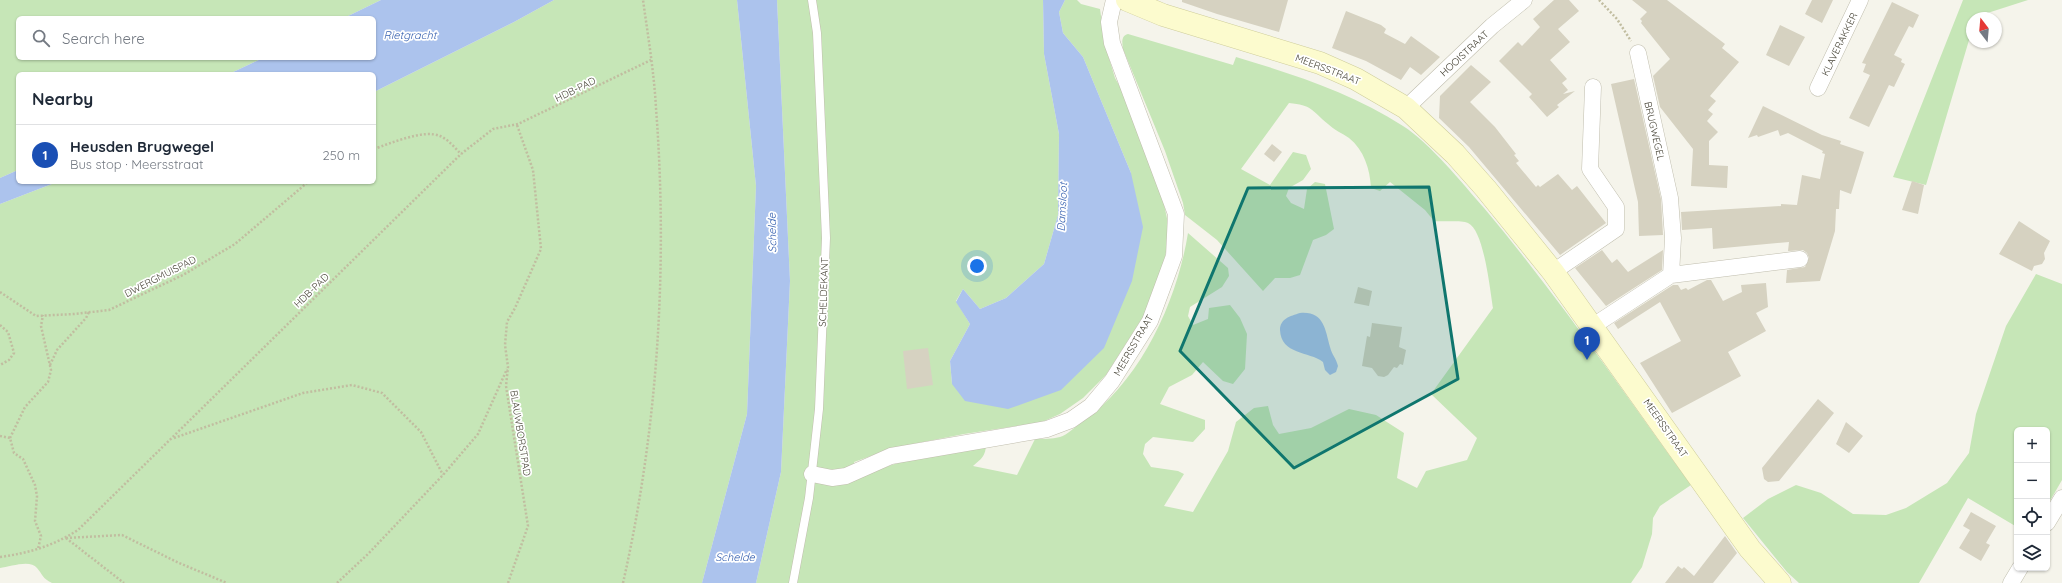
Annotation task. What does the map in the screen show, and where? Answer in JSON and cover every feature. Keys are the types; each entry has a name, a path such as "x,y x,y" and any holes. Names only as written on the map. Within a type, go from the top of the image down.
{"main road":[{"name":"MEERSSTRAAT","path":"1126,0 1163,14 1320,64 1356,79 1406,108 1460,160 1486,189 1553,272 1750,548 1780,583"}],"street":[{"name":"MEERSSTRAAT","path":"812,474 832,478 846,476 891,456 1047,429 1071,420 1091,406 1112,381 1150,321 1174,256 1176,214 1112,43 1109,22 1114,0"},
{"name":"HOOISTRAAT","path":"1406,108 1492,26 1524,0"},
{"name":"KLAVERAKKER","path":"1818,88 1860,0"},
{"name":"BRUGWEGEL","path":"1638,53 1670,198 1673,238 1671,275"},
{"path":"1553,272 1616,229 1616,207 1590,169 1593,87"},
{"path":"1593,326 1671,275 1800,259"},
{"path":"2050,518 2062,498"},
{"path":"2011,583 2018,571"}],"lane":[{"name":"SCHELDEKANT","path":"793,583 812,474 819,409 826,238 817,34 812,0"}],"path":[{"path":"624,583 633,539 643,471 661,289 660,181 651,60 643,0"},
{"path":"1599,0 1617,19 1638,53"},
{"name":"HDB-PAD","path":"0,557 38,549 66,538 88,520 462,154 493,129 517,125 651,60"},
{"name":"BLAUWBORSTPAD","path":"508,583 528,526 506,386 508,367 504,345 507,322 515,308 541,249 533,170 517,125"},
{"path":"376,147 418,136 433,134 450,142 462,154"},
{"name":"DWERGMUISPAD","path":"0,292 36,316 108,310 183,275 235,244 306,184"},
{"path":"50,365 57,350 86,318 89,312"},
{"path":"38,549 41,536 35,521 37,496 35,485 23,459 14,453 10,438 25,407 48,382 51,370 41,326 43,315"},
{"path":"0,325 8,332 14,353 9,360 0,365"},
{"path":"337,583 368,554 443,475 478,434 508,367"},
{"path":"172,439 303,393 352,385 382,393 416,426 421,432 443,475"},
{"path":"0,436 10,438"},
{"path":"66,538 122,535 179,563 227,583"},
{"path":"66,538 124,583"}],"highlighted area":[{"path":"1429,187 1458,379 1294,468 1180,351 1248,188"}],"green space":[{"path":"0,0 381,0 348,16 16,16 16,60 259,60 233,72 16,72 16,171 0,178"},
{"path":"554,0 737,0 756,186 747,414 702,583 52,583 44,578 34,565 20,564 0,568 0,204 52,184 376,184 376,91 514,22"},
{"path":"777,0 1043,0 1044,54 1059,134 1058,215 1044,264 1006,298 980,309 963,289 956,301 970,324 950,361 952,384 1131,173 1083,57 1063,33 1059,12 1065,0 1077,0 1081,4 1100,9 1105,45 1115,78 1124,94 1162,195 1168,223 1166,252 1161,275 1146,312 1106,375 1083,398 1060,414 1042,422 964,434 913,444 882,452 854,462 860,478 875,471 906,461 986,444 984,454 973,466 1017,475 1035,439 1048,439 1063,436 1103,405 1122,385 1139,362 1153,338 1165,312 1183,259 1188,233 1228,268 1229,276 1222,287 1190,307 1188,316 1193,325 1208,319 1209,308 1230,305 1240,318 1247,334 1245,369 1233,384 1223,381 1203,362 1192,375 1169,387 1160,404 1205,420 1205,429 1193,442 1153,437 1145,444 1143,454 1151,467 1178,471 1184,474 1164,506 1193,512 1228,451 1236,422 1254,408 1268,406 1273,425 1279,434 1311,428 1349,409 1376,415 1404,433 1397,478 1417,488 1426,471 1467,460 1477,438 1431,394 1493,308 1482,248 1474,228 1465,222 1434,221 1425,210 1390,182 1380,191 1371,188 1368,167 1359,148 1349,138 1335,130 1311,109 1302,105 1289,103 1241,169 1270,185 1293,152 1306,155 1311,169 1303,180 1289,188 1286,196 1291,203 1304,209 1307,189 1315,182 1325,184 1334,229 1326,235 1313,240 1300,275 1290,278 1275,278 1263,291 1217,240 1185,215 1183,203 1165,151 1123,49 1123,38 1128,34 1233,65 1236,57 1279,70 1343,94 1384,114 1413,133 1435,153 1484,208 1538,275 1691,485 1660,506 1653,518 1652,534 1642,567 1631,583 756,583 781,472 790,281"},
{"path":"1963,0 2028,0 1991,12 1966,12 1967,48 1926,185 1893,177"},
{"path":"2036,274 2062,284 2062,480 2050,501 2050,427 2014,427 2014,525 1968,498 1919,583 1799,583 1787,572 1743,518 1768,499 1796,485 1821,493 1853,514 1886,515 1906,508 1947,483 1969,453 1976,414 2006,326"}],"water":[{"name":"Rietgracht","path":"381,0 554,0 514,22 376,91 376,72 233,72 259,60 376,60 376,16 348,16"},
{"name":"Schelde","path":"737,0 777,0 790,281 781,472 756,583 702,583 747,414 756,186"},
{"name":"Damsloot","path":"1043,0 1065,0 1059,12 1063,33 1083,57 1131,173 1143,227 1132,281 1104,348 1061,390 1008,409 965,401 952,384 950,361 970,324 956,302 963,289 980,309 1006,298 1044,264 1058,215 1059,134 1044,54"},
{"path":"16,171 16,184 52,184 0,204 0,178"},
{"path":"1300,313 1314,315 1322,322 1338,366 1336,372 1330,375 1325,370 1323,362 1317,358 1290,348 1285,344 1282,338 1280,326 1289,317"}],"building":[{"path":"1182,0 1288,0 1279,32 1217,14 1182,2"},
{"path":"1554,0 1569,0 1579,11 1558,29 1570,42 1550,60 1567,79 1562,83 1568,90 1563,94 1575,91 1557,105 1559,107 1547,117 1529,97 1532,94 1499,61 1518,42 1522,46 1540,27 1533,19"},
{"path":"1632,0 1667,0 1725,44 1722,48 1739,62 1710,96 1716,101 1708,110 1713,114 1707,121 1718,132 1709,141 1709,165 1728,166 1727,188 1691,186 1693,149 1660,107 1653,76 1670,59 1641,23 1642,21 1640,19 1647,12"},
{"path":"1812,0 1833,0 1822,23 1805,14"},
{"path":"1892,2 1919,15 1913,28 1909,26 1894,55 1902,59 1901,62 1905,64 1894,87 1889,85 1869,127 1849,118 1870,75 1863,72 1866,64 1862,63"},
{"path":"1346,11 1381,25 1386,29 1384,33 1405,44 1411,36 1440,57 1421,75 1410,67 1401,80 1366,61 1332,48"},
{"path":"1780,25 1805,37 1789,66 1766,55"},
{"path":"1471,65 1491,82 1470,102 1495,127 1516,154 1514,155 1519,161 1516,163 1536,187 1538,185 1540,187 1558,174 1572,190 1577,186 1606,223 1560,255 1469,147 1439,118 1440,96"},
{"path":"1634,79 1661,199 1663,235 1639,236 1638,202 1611,84"},
{"path":"1763,106 1822,135 1841,141 1840,144 1864,152 1851,194 1840,190 1839,209 1836,209 1835,231 1820,281 1786,283 1787,270 1805,267 1809,258 1807,253 1803,250 1788,251 1789,242 1713,249 1712,228 1682,230 1681,212 1781,206 1781,204 1797,205 1802,175 1820,179 1825,154 1822,153 1823,151 1788,133 1780,136 1778,130 1758,137 1757,135 1748,138"},
{"path":"1272,144 1282,152 1274,162 1264,154"},
{"path":"1912,181 1924,185 1918,214 1902,210"},
{"path":"2019,221 2050,241 2044,253 2045,259 2042,264 2034,266 2032,271 1999,254"},
{"path":"1602,250 1612,263 1617,259 1628,272 1663,250 1662,270 1606,306 1575,268"},
{"path":"1707,280 1711,280 1723,301 1742,292 1741,285 1766,283 1768,307 1756,313 1766,331 1728,352 1741,376 1672,413 1640,363 1681,341 1660,302 1618,329 1614,323 1673,285 1678,285 1681,290 1686,288 1688,290"},
{"path":"1358,287 1372,291 1369,306 1354,303"},
{"path":"1372,323 1402,327 1399,347 1406,350 1403,365 1400,364 1397,368 1394,367 1388,375 1384,377 1378,376 1372,368 1362,366 1367,336 1370,337"},
{"path":"928,348 933,385 907,389 903,351"},
{"path":"1818,399 1834,413 1779,481 1768,482 1764,479 1762,468"},
{"path":"1846,422 1863,436 1849,453 1836,444"},
{"path":"1971,512 1996,526 1986,543 1990,545 1981,561 1959,548 1970,530 1963,526"},
{"path":"1725,536 1737,553 1713,583 1665,583 1678,566 1682,569 1684,567 1694,576"}],"place":[{"name":"Heusden Brugwegel","path":"1587,360"}]}
